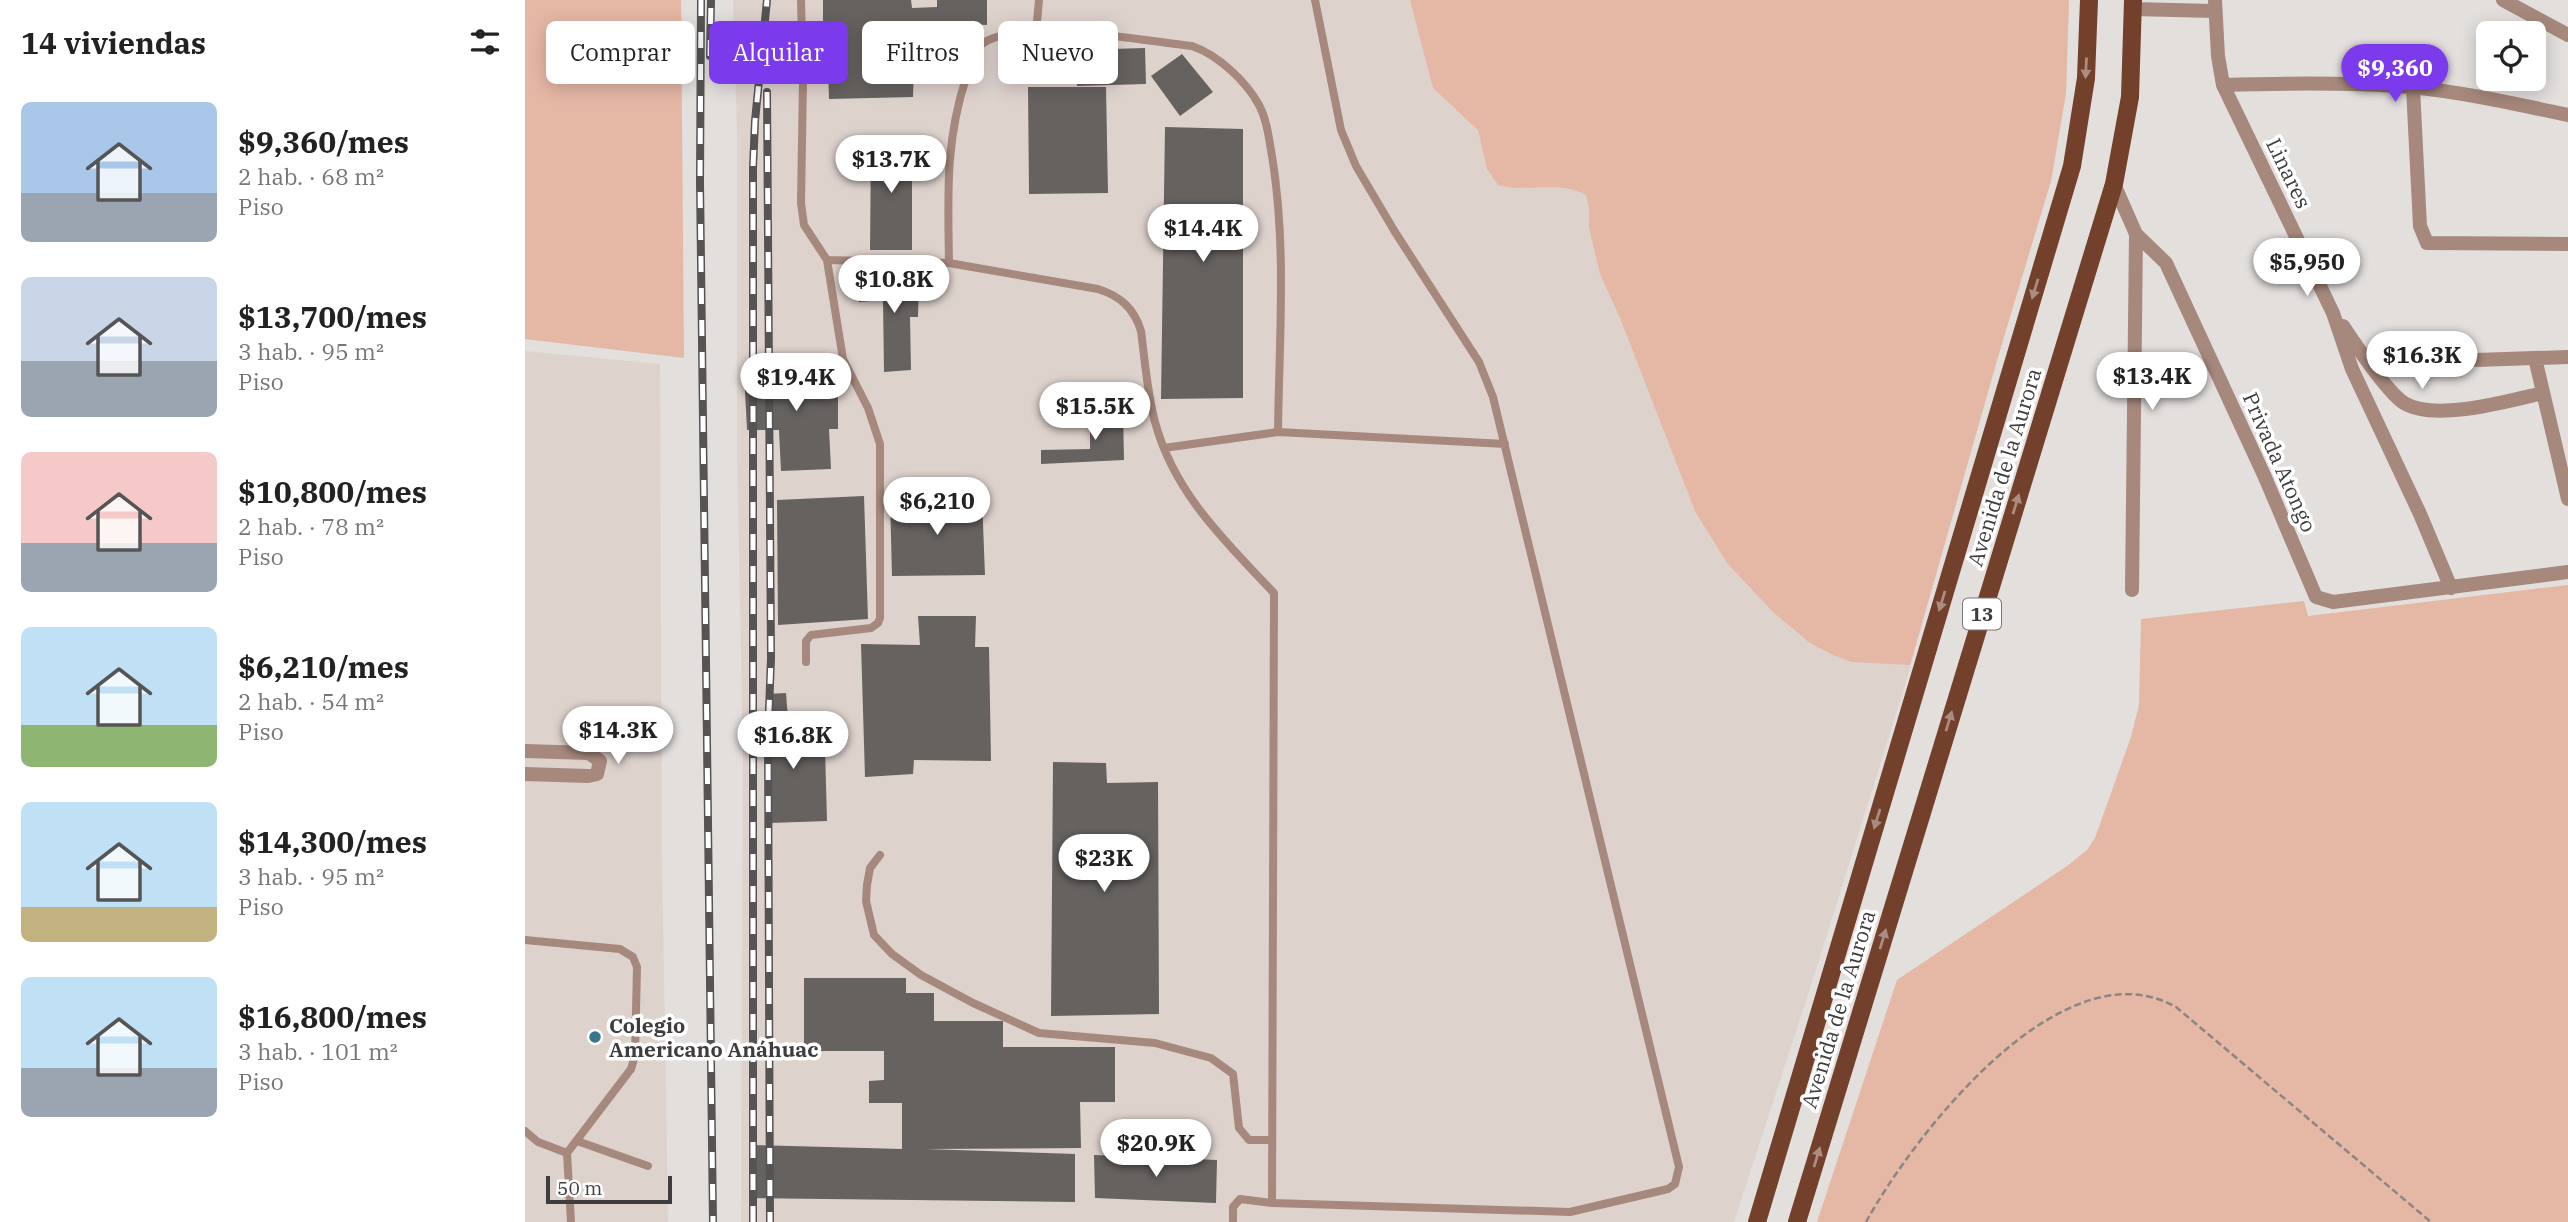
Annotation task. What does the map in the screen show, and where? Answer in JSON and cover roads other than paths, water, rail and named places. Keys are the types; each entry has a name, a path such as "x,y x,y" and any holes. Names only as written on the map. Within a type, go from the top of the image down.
{"main road":[{"name":"Avenida de la Aurora","path":"1757,1222 2072,166 2086,78 2089,0"},
{"name":"Avenida de la Aurora","path":"1797,1222 2114,184 2130,97 2133,4"}],"street":[{"path":"2503,0 2568,35"},
{"path":"2133,4 2215,6"},
{"name":"Linares","path":"2215,6 2223,85 2333,313 2352,369 2420,514 2451,588"},
{"path":"2223,85 2309,83 2413,88 2568,115"},
{"path":"2413,88 2420,226 2427,243 2568,244"},
{"name":"Privada Atongo","path":"2114,184 2136,234 2166,263 2264,475 2316,597 2333,602 2451,588"},
{"path":"2132,590 2136,234"},
{"path":"2333,313 2396,397 2413,407 2456,409 2543,393"},
{"path":"2536,358 2568,499"},
{"path":"2476,360 2568,358"},
{"path":"2451,588 2568,572"},
{"path":"525,751 589,753 600,761 600,765 597,774 588,776 525,774"}],"lane":[{"path":"801,0 801,204 804,225 827,260 843,359 868,408 880,444 880,618 871,628 811,635 806,641 806,662"},
{"path":"1037,21 1039,0"},
{"path":"1233,1222 1233,1207 1240,1199 1272,1203 1570,1212 1660,1192 1675,1184 1678,1177 1675,1154 1493,397 1479,362 1356,166 1341,130 1315,0"},
{"path":"949,262 948,169 953,126 971,62 979,46 998,36"},
{"path":"1118,38 1192,46 1227,68 1258,103 1267,126 1274,168 1280,242 1278,432"},
{"path":"827,260 949,262 1085,285 1122,300 1133,313 1141,331 1151,400 1164,448 1177,477 1208,523 1274,593 1272,1203"},
{"path":"1164,448 1278,432 1504,444"},
{"path":"880,855 870,868 867,885 866,901 874,935 921,975 973,1003 1039,1033 1155,1043 1211,1058 1233,1074 1239,1128 1249,1140 1272,1140"},
{"path":"525,940 620,949 633,957 637,967 635,1056 631,1069 567,1153 571,1222"},
{"path":"525,1131 538,1142"},
{"path":"525,1141 538,1142 567,1153"},
{"path":"577,1141 648,1166"}],"railway":[{"path":"701,0 700,182 713,1222"},
{"path":"711,0 711,21"},
{"path":"753,1222 753,168 767,0"},
{"path":"767,92 771,658 768,736 770,1222"}],"place":[{"name":"Colegio Americano Anáhuac","path":"595,1037"}]}
